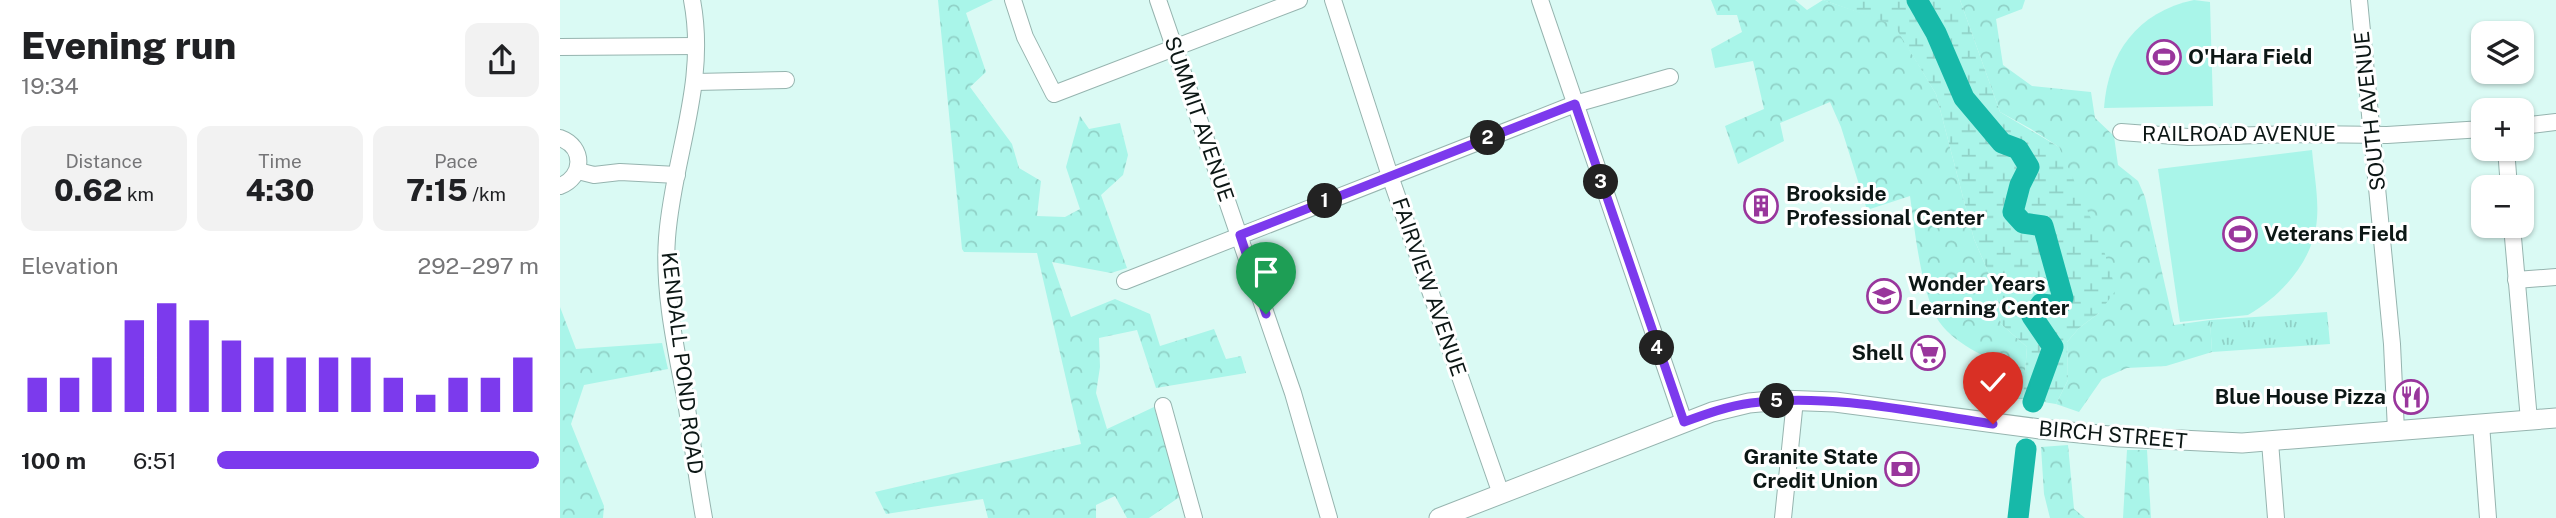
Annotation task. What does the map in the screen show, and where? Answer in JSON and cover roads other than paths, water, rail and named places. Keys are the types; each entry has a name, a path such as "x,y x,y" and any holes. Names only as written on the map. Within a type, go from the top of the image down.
{"main road":[{"name":"BIRCH STREET","path":"1439,518 1684,422 1730,407 1795,400 1861,405 2009,426 2215,443 2270,442 2556,418"}],"street":[{"name":"KENDALL POND ROAD","path":"692,0 696,46 695,82 667,235 666,264 678,360 704,518"},
{"path":"1013,0 1025,37 1054,94 1299,0"},
{"name":"SUMMIT AVENUE","path":"1158,0 1311,450 1329,518"},
{"name":"FAIRVIEW AVENUE","path":"1333,0 1390,176 1501,494"},
{"path":"1541,0 1684,422"},
{"name":"SOUTH AVENUE","path":"2358,0 2392,344 2396,431"},
{"path":"560,47 696,46"},
{"path":"1125,281 1575,104 1670,77"},
{"path":"695,82 786,80"},
{"path":"2534,125 2556,122"},
{"name":"RAILROAD AVENUE","path":"2121,132 2188,137 2471,130"},
{"path":"560,138 570,143 577,151 579,161 578,171 571,181 560,186"},
{"path":"578,171 594,175 677,175"},
{"path":"2513,238 2529,420"},
{"path":"2516,280 2556,277"},
{"path":"1783,518 1795,400"},
{"path":"1163,406 1194,518"},
{"path":"2481,424 2488,518"},
{"path":"2270,442 2276,518"}],"waterway":[{"path":"1917,0 1936,33 1964,98 2002,143 2018,149 2029,167 2020,185 2013,212 2023,223 2043,226 2063,298 2059,306 2041,304 2032,316 2053,347 2033,402"},
{"path":"2018,518 2026,449"}],"place":[{"name":"O'Hara Field","path":"2164,57"},
{"name":"Brookside Professional Center","path":"1761,206"},
{"name":"Veterans Field","path":"2240,234"},
{"name":"Wonder Years Learning Center","path":"1884,296"},
{"name":"Shell","path":"1928,353"},
{"name":"Blue House Pizza","path":"2411,397"},
{"name":"Granite State Credit Union","path":"1902,469"}]}
